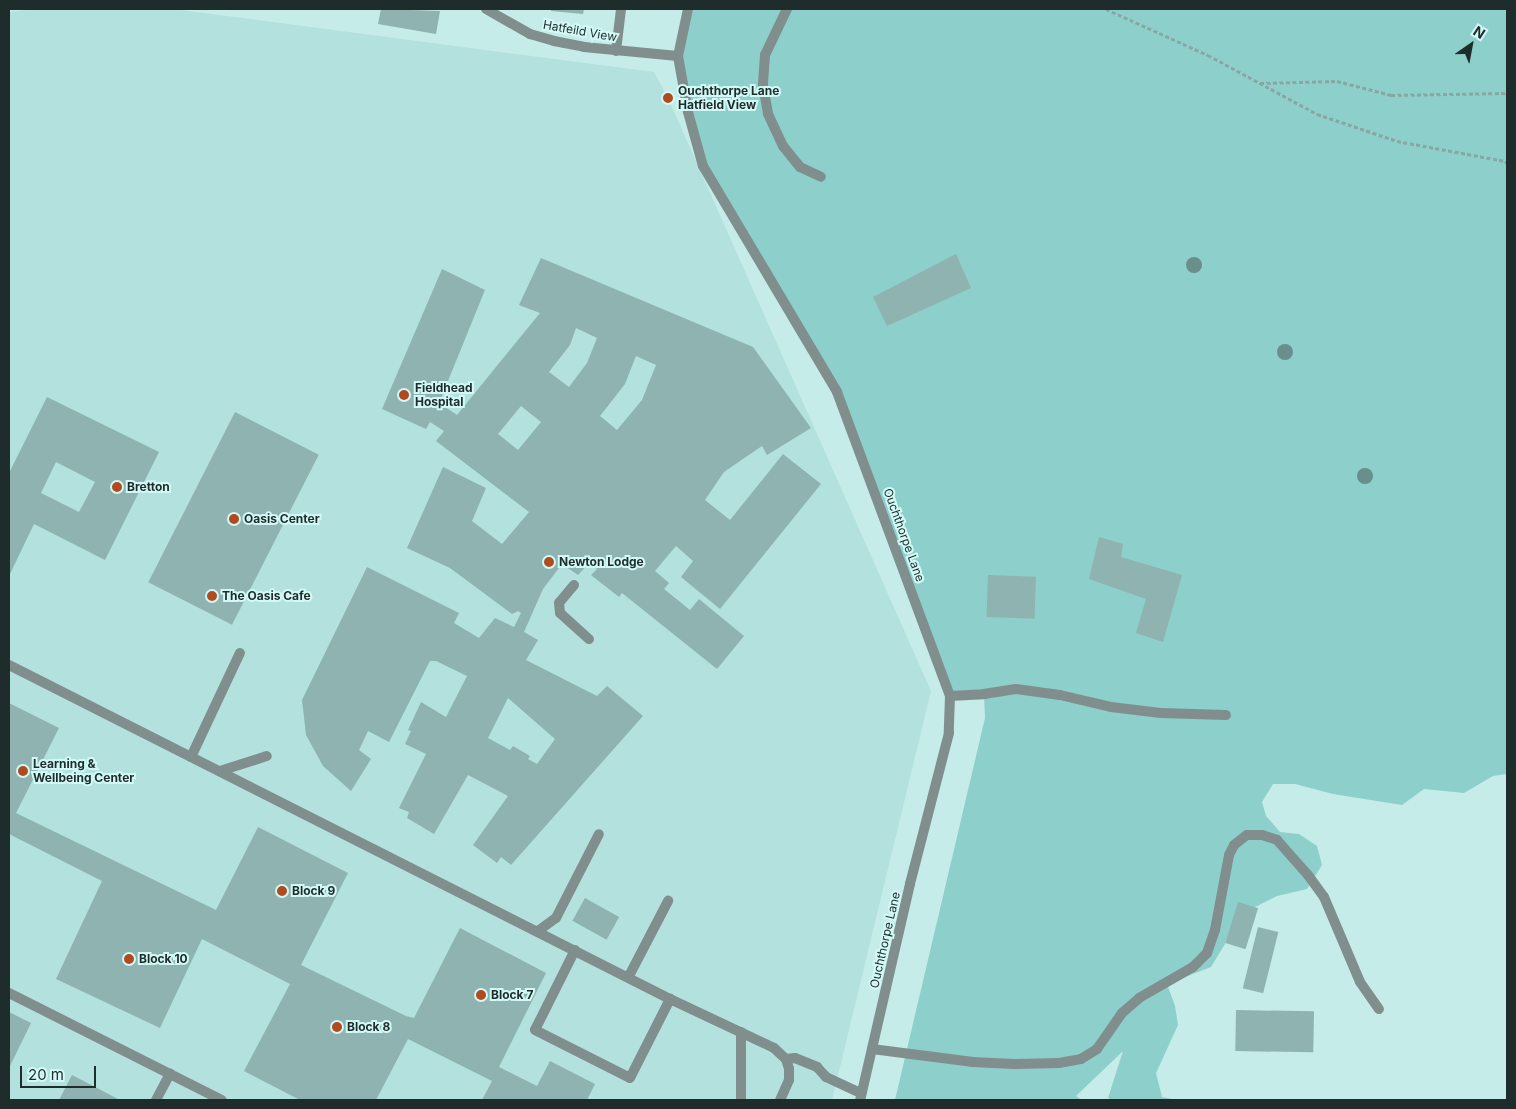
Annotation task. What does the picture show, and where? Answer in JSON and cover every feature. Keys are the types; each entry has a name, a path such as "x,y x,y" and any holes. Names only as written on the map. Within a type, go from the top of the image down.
{"street":[{"name":"Hatfeild View","path":"486,9 530,34 584,47 678,56"},
{"path":"616,51 621,9"},
{"name":"Ouchthorpe Lane","path":"688,9 678,56 688,112 703,166 837,392 950,696 949,733 910,884 860,1097"},
{"path":"787,9 765,56 763,85 768,114 783,146 800,167 821,177"},
{"path":"574,585 559,603 560,613 589,638"},
{"path":"191,757 240,653"},
{"path":"9,666 629,976 670,999 774,1048 786,1059 789,1080 780,1100"},
{"path":"950,696 984,694 1016,689 1060,695 1110,707 1161,713 1226,714"},
{"path":"220,771 267,756"},
{"path":"538,931 556,918 599,834"},
{"path":"872,1049 973,1062 1014,1064 1059,1063 1081,1059 1097,1049 1122,1013 1139,998 1193,966 1207,953 1215,930 1229,855 1234,845 1247,835 1262,835 1277,840 1324,896 1360,982 1378,1008"},
{"path":"629,976 668,902"},
{"path":"575,950 535,1030 630,1078 670,999"},
{"path":"9,993 222,1100"},
{"path":"741,1032 741,1100"},
{"path":"786,1059 794,1058 817,1067 826,1077 860,1097"},
{"path":"156,1100 170,1074"}],"path":[{"path":"1106,9 1208,55 1317,114 1397,141 1505,160 1507,163"},
{"path":"1260,83 1337,81 1391,94 1507,93"}],"shaded area":[{"name":"Fieldhead Hospital","path":"38,9 173,9 654,72 668,98 931,691 832,1100 9,1100 9,12"},
{"path":"688,9 1507,9 1507,774 1493,776 1464,793 1424,789 1402,805 1333,794 1295,784 1273,784 1262,802 1266,816 1280,832 1299,834 1317,846 1322,865 1307,889 1277,896 1253,908 1239,921 1211,967 1167,984 1175,1006 1178,1025 1156,1073 1162,1097 1177,1100 1112,1100 1108,1098 1123,1051 1076,1096 1082,1100 895,1100 985,718 984,694 950,696 837,392 703,166 678,56"}],"building":[{"path":"381,9 440,11 436,34 378,24"},
{"path":"551,9 584,9 583,14 551,11"},
{"path":"956,254 971,288 887,326 873,297"},
{"name":"Newton Lodge","path":"541,258 753,347 811,428 767,455 762,446 724,472 705,500 730,520 783,454 821,484 720,609 681,577 693,561 676,546 655,571 669,583 664,589 690,610 699,599 744,636 717,669 622,593 619,597 591,575 597,569 589,563 578,575 562,564 543,589 524,632 538,640 526,660 597,696 607,686 643,716 511,865 501,857 497,863 473,845 508,796 468,775 434,834 407,818 409,812 399,808 426,754 405,744 411,731 408,730 421,702 446,717 467,676 436,661 430,661 389,742 368,731 359,750 371,759 351,791 323,766 306,735 302,700 367,567 459,613 454,623 479,638 495,618 514,627 521,613 518,611 512,614 450,568 407,548 443,467 486,488 472,521 502,544 529,512 436,441 444,431 430,422 426,429 382,409 442,269 485,290 439,403 457,415 540,313 519,305","holes":["576,328 597,338 587,363 569,387 549,372 570,345","636,356 656,365 642,400 617,430 600,416 625,384","521,406 541,422 518,450 498,434","508,698 555,739 537,764 528,759 530,756 513,746 510,750 488,738"]},
{"name":"Bretton","path":"47,397 159,452 105,560 34,524 9,576 9,473","holes":["56,462 95,482 79,512 41,493"]},
{"name":"Oasis Center","path":"235,412 319,455 232,625 148,582"},
{"path":"1099,537 1123,544 1121,557 1182,575 1163,642 1136,633 1146,599 1089,579"},
{"path":"988,575 1036,577 1035,619 987,617"},
{"path":"9,703 59,728 16,813 216,910 258,827 348,873 301,965 406,1016 414,1018 460,928 546,973 499,1067 537,1086 550,1061 595,1084 587,1100 482,1100 492,1081 408,1039 376,1100 300,1100 244,1071 290,984 202,939 160,1028 56,979 102,881 9,834"},
{"path":"585,898 619,917 607,940 572,921"},
{"path":"1238,902 1258,908 1246,949 1225,943"},
{"path":"1258,927 1278,932 1263,993 1243,988"},
{"path":"1236,1010 1314,1011 1313,1052 1235,1051"},
{"path":"9,1012 31,1023 9,1068"},
{"path":"72,1075 118,1099 118,1100 59,1100"}],"place":[{"name":"Ouchthorpe Lane Hatfield View","path":"668,98"},
{"name":"Fieldhead Hospital","path":"404,395"},
{"name":"Bretton","path":"117,487"},
{"name":"Oasis Center","path":"234,519"},
{"name":"Newton Lodge","path":"549,562"},
{"name":"The Oasis Cafe","path":"212,596"},
{"name":"Learning & Wellbeing Center","path":"23,771"},
{"name":"Block 9","path":"282,891"},
{"name":"Block 10","path":"129,959"},
{"name":"Block 7","path":"481,995"},
{"name":"Block 8","path":"337,1027"}]}
